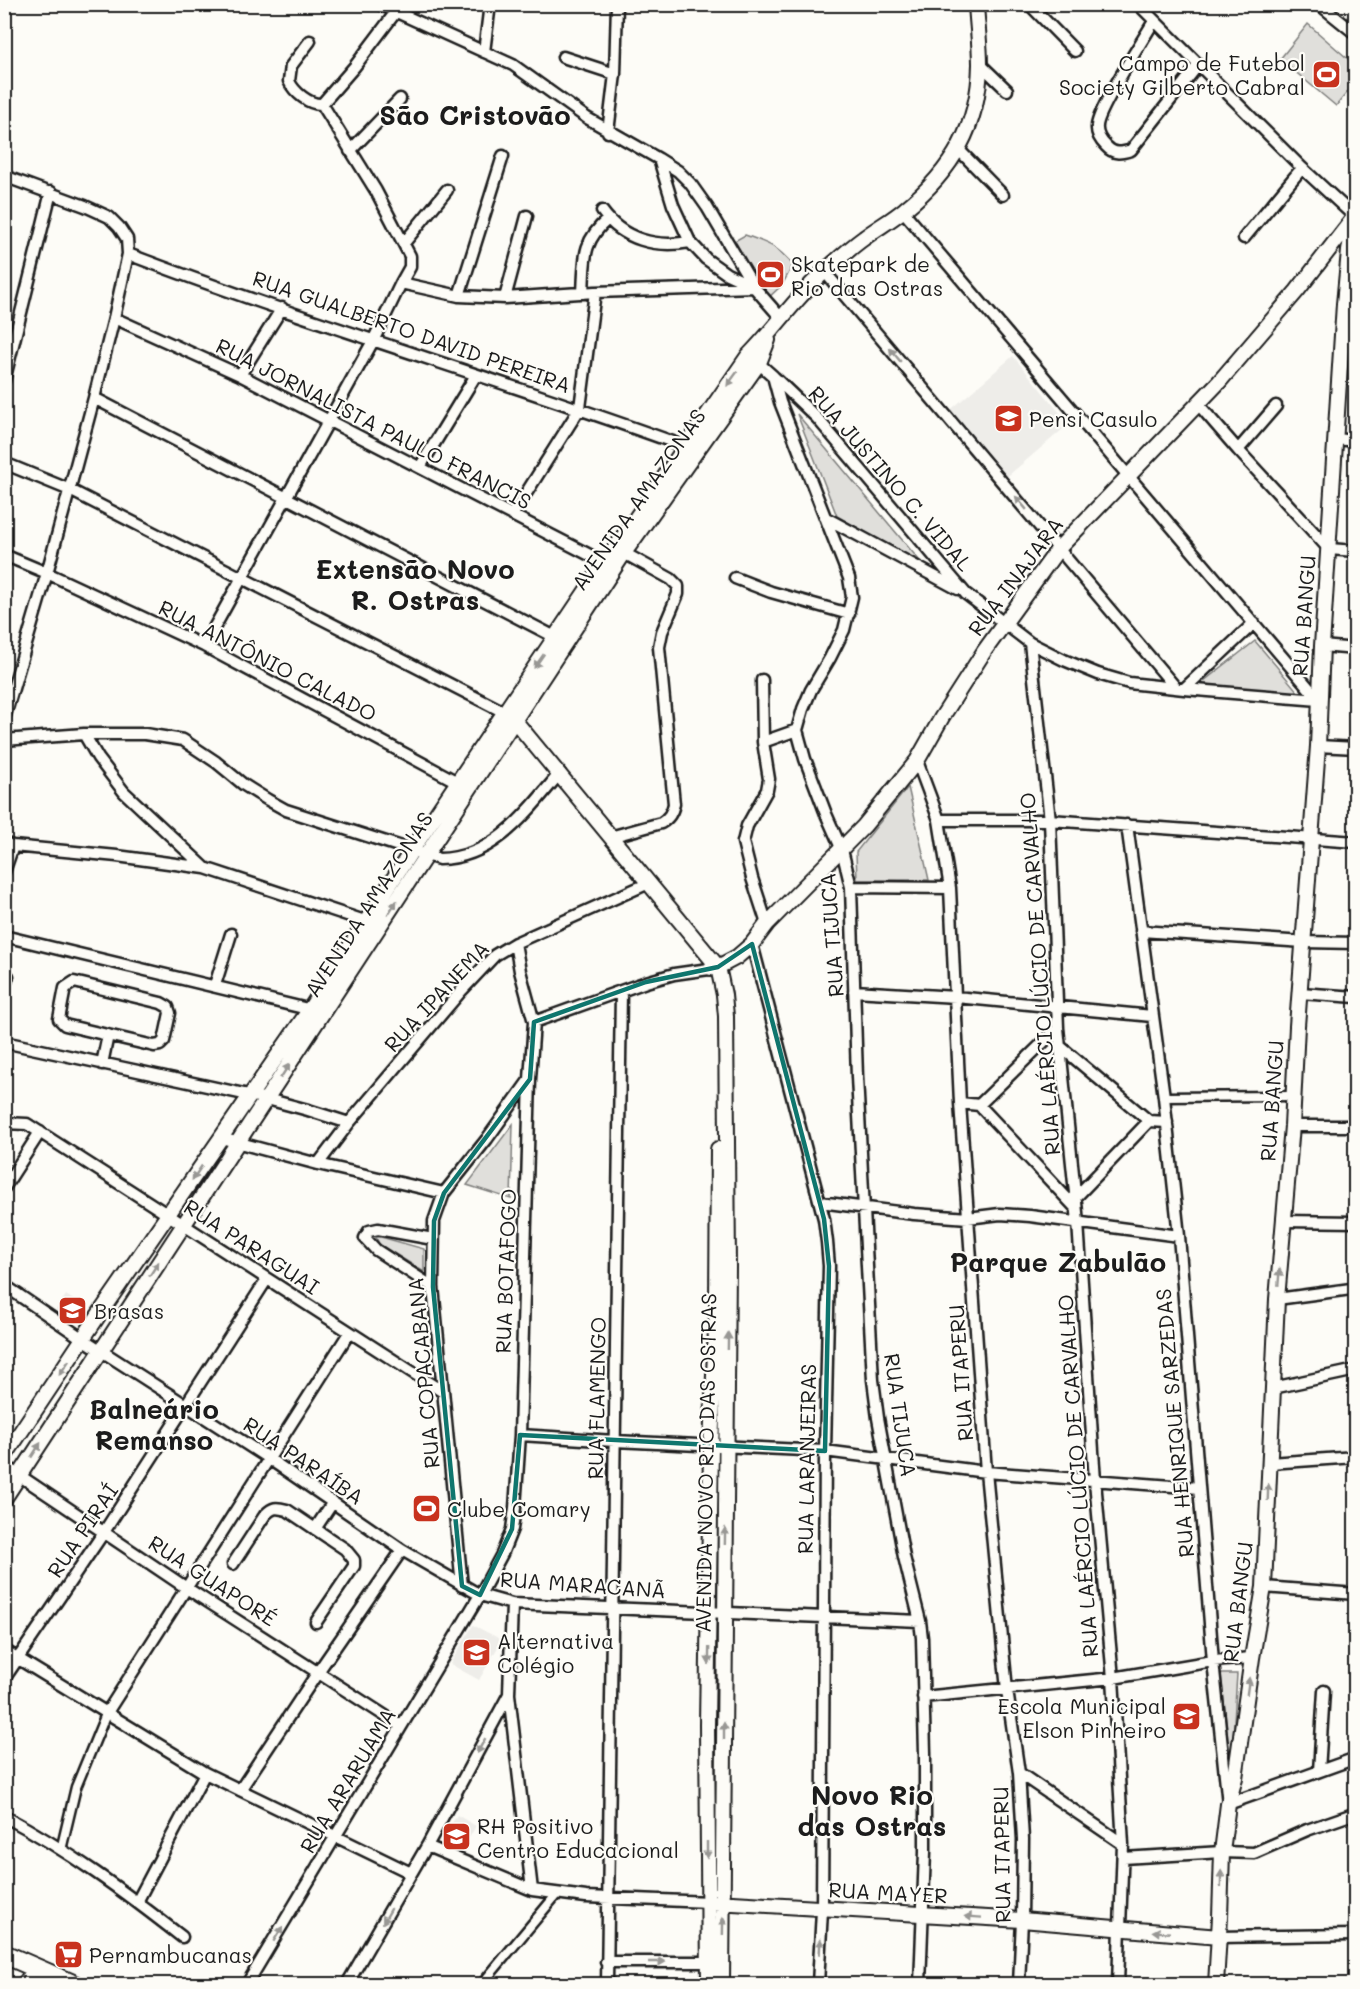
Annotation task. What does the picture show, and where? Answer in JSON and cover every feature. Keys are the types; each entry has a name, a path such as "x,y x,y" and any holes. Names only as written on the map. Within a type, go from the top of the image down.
{"highway":[{"path":"4,1954 73,1984"},
{"path":"4,1967 31,1983"}],"street":[{"path":"379,4 513,65 608,132 678,171 690,183 707,207 754,287 781,318"},
{"path":"484,52 489,4"},
{"path":"608,132 615,74 617,4"},
{"name":"AVENIDA AMAZONAS","path":"510,717 555,637 610,565 624,553 781,318 802,292 824,272 926,191 944,172 959,150 973,112 980,64 976,4"},
{"path":"1029,4 1075,51"},
{"path":"1138,4 1302,168 1355,217"},
{"path":"1319,4 1356,34"},
{"path":"322,104 355,66 395,13"},
{"path":"1154,21 1103,108 1097,126 1099,139 1109,150 1120,154 1131,150 1199,64"},
{"path":"310,41 291,66 289,81 294,90 312,103 322,104"},
{"path":"562,57 615,74"},
{"path":"980,64 1007,90"},
{"path":"350,151 400,99"},
{"path":"204,646 373,341 410,267 410,256 376,191 322,104"},
{"path":"959,150 1003,195"},
{"path":"459,296 503,156"},
{"path":"659,159 673,205 690,242 706,259 727,274 754,287"},
{"path":"1244,237 1302,168"},
{"path":"4,176 51,192 109,217 127,239 128,254 70,490 4,719"},
{"path":"404,243 447,190"},
{"path":"4,381 51,192"},
{"path":"903,211 1319,700"},
{"path":"583,293 585,261 591,236 605,215 625,233 650,243 665,245 690,242"},
{"path":"505,298 527,216"},
{"name":"RUA INAJARA","path":"713,968 737,957 752,944 767,924 842,850 917,761 942,717 1004,622 1059,548 1199,405 1297,291 1355,217"},
{"name":"RUA BANGU","path":"1216,1984 1220,1937 1222,1852 1264,1587 1277,1299 1292,1126 1318,746 1322,646 1344,304 1355,217"},
{"name":"RUA GUALBERTO DAVID PEREIRA","path":"128,254 373,341 580,408 684,446"},
{"path":"824,272 1180,689 1254,623"},
{"path":"401,283 459,296 505,298 595,292 754,287"},
{"path":"513,514 580,408 595,292"},
{"path":"240,375 282,308"},
{"name":"RUA JORNALISTA PAULO FRANCIS","path":"114,318 240,375 610,565"},
{"name":"AVENIDA AMAZONAS","path":"4,1499 267,1099 366,921 412,850 463,785 510,717 610,565 684,446 754,359"},
{"name":"RUA JUSTINO C. VIDAL","path":"754,359 817,418 966,594 1030,643 1098,674 1129,683 1319,700"},
{"path":"420,467 476,375"},
{"path":"763,742 797,730 807,700 844,630 852,597 849,578 772,376"},
{"path":"94,398 555,637"},
{"path":"1199,405 1329,549 1356,551"},
{"path":"1238,450 1276,406"},
{"path":"1336,439 1356,441"},
{"path":"4,463 70,490 510,717"},
{"path":"826,518 966,594"},
{"path":"610,837 668,819 672,812 674,795 659,647 662,632 678,594 678,586 659,571 624,553"},
{"name":"RUA ANTÔNIO CALADO","path":"4,555 204,646 463,785"},
{"path":"735,578 771,592 849,614"},
{"name":"RUA LAÉRCIO LÚCIO DE CARVALHO","path":"1030,643 1050,820 1058,1028 1078,1222 1095,1481 1113,1678 1123,1844 1118,1984"},
{"path":"1322,646 1356,649"},
{"path":"762,680 763,742 769,780 767,790 747,826 743,842 767,924"},
{"name":"AVENIDA NOVO RIO DAS OSTRAS","path":"510,717 560,774 702,948 724,995 728,1233 722,1984"},
{"name":"RUA TIJUCA","path":"797,730 805,759 842,850 850,887 873,1380 904,1557 920,1621 925,1752 920,1984"},
{"path":"4,740 84,734 145,734 183,740 252,790 286,810 438,859 453,858 474,852 498,840 516,824 560,774"},
{"path":"84,734 98,758 124,792 205,868"},
{"path":"1318,746 1356,748"},
{"name":"RUA ITAPERU","path":"917,761 939,820 950,888 960,1103 986,1472 1007,1690 1019,1773 1023,1839 1019,1984"},
{"name":"AVENIDA AMAZONAS","path":"4,1457 249,1095 380,927 426,855 463,785"},
{"path":"939,820 1050,820 1356,842"},
{"name":"RUA HENRIQUE SARZEDAS","path":"1127,825 1164,1097 1179,1236 1213,1661 1228,1804"},
{"path":"4,872 9,844 205,868 380,927"},
{"name":"RUA IPANEMA","path":"318,1164 349,1123 462,990 495,955 514,943 649,883"},
{"path":"850,887 950,888"},
{"path":"1141,931 1304,942 1356,943"},
{"path":"215,985 231,934"},
{"path":"4,936 316,1011"},
{"name":"RUA BOTAFOGO","path":"480,1595 502,1554 512,1529 520,1435 530,1079 534,1022 514,943"},
{"name":"RUA LARANJEIRAS","path":"752,944 820,1202 829,1266 825,1451 822,1910 818,1984"},
{"path":"534,1022 674,974 713,968"},
{"name":"AVENIDA NOVO RIO DAS OSTRAS","path":"709,1984 707,1725 711,1446 717,1304 719,1010 713,968"},
{"path":"4,988 8,976"},
{"path":"74,982 161,1003 168,1007 170,1013 164,1041 160,1045 154,1046 108,1035 62,1023 59,1014 65,988 69,984 74,982"},
{"path":"854,991 956,997 1152,1016"},
{"name":"RUA FLAMENGO","path":"607,1984 621,992"},
{"path":"1300,993 1356,997"},
{"path":"979,1105 1058,1028"},
{"path":"102,1064 108,1035"},
{"path":"4,1042 267,1099 349,1123"},
{"path":"1061,1047 1149,1121 1167,1122"},
{"name":"RUA COPACABANA","path":"462,1586 433,1287 434,1221 444,1193 487,1139 530,1079"},
{"path":"1164,1097 1293,1096"},
{"path":"960,1103 979,1105 1076,1202 1149,1121"},
{"name":"RUA PARAGUAI","path":"4,1123 27,1124 443,1392"},
{"path":"1292,1126 1356,1126"},
{"path":"4,1188 40,1132"},
{"path":"221,1138 318,1164 444,1193"},
{"path":"820,1202 864,1209 968,1218 1000,1214 1030,1216 1179,1236"},
{"path":"1284,1221 1356,1222"},
{"path":"433,1239 378,1229 369,1231 365,1238 376,1250 433,1287"},
{"name":"RUA PIRAÍ","path":"4,1679 187,1407 267,1279"},
{"name":"RUA PARAÍBA","path":"4,1286 267,1458 402,1550 462,1586"},
{"path":"1277,1299 1351,1289"},
{"path":"61,1850 76,1787 106,1714 267,1458 349,1333"},
{"path":"1273,1388 1356,1370"},
{"path":"520,1435 825,1451 986,1472 1199,1488"},
{"path":"1269,1463 1356,1457"},
{"name":"RUA GUAPORÉ","path":"4,1465 185,1587 401,1726"},
{"path":"315,1529 333,1502"},
{"path":"232,1564 259,1523 272,1509 277,1507 286,1510 345,1549 354,1560 354,1566 316,1622"},
{"path":"240,1790 402,1550"},
{"name":"RUA MARACANÃ","path":"462,1586 480,1595 512,1604 724,1611 920,1621"},
{"path":"1264,1587 1356,1594"},
{"name":"RUA ARARUAMA","path":"247,1984 480,1595"},
{"path":"512,1604 509,1694 532,1890"},
{"path":"4,1650 205,1773 411,1873"},
{"path":"923,1697 1113,1678 1213,1661 1252,1658"},
{"path":"1319,1771 1324,1691"},
{"path":"347,1984 427,1846 509,1694"},
{"path":"1228,1804 1356,1758"},
{"path":"137,1902 205,1773"},
{"path":"1019,1773 1123,1844"},
{"path":"1123,1858 1222,1852 1254,1853 1307,1830 1356,1813"},
{"path":"4,1816 61,1850 137,1902 182,1937"},
{"name":"RUA MAYER","path":"427,1846 532,1890 557,1894 1022,1920 1220,1937 1356,1935"},
{"path":"482,1984 557,1894"},
{"path":"606,1962 709,1962"}],"highlighted area":[{"path":"752,944 824,1219 829,1266 825,1451 520,1435 512,1529 480,1595 462,1586 433,1287 434,1221 444,1193 530,1079 534,1022 646,982 718,967"}],"shaded area":[{"name":"Campo de Futebol Society Gilberto Cabral","path":"1308,24 1355,65 1355,83 1336,106 1280,59"},
{"name":"Skatepark de Rio das Ostras","path":"745,235 772,246 793,265 782,285 768,298 731,243"},
{"name":"Pensi Casulo","path":"1013,356 1069,424 1003,480 947,413"},
{"path":"797,414 924,566 837,516"},
{"path":"1255,641 1299,693 1199,685"},
{"path":"908,787 929,880 857,880 856,852"},
{"path":"513,1124 511,1199 467,1185"},
{"path":"376,1237 424,1249 424,1272 379,1244"},
{"name":"Brasas","path":"66,1295 89,1310 80,1325 56,1310"},
{"name":"Alternativa Colégio","path":"473,1625 502,1640 479,1680 450,1664"},
{"path":"1221,1674 1237,1674 1231,1768"},
{"name":"RH Positivo Centro Educacional","path":"457,1815 476,1826 458,1857 437,1847"}],"place":[{"name":"Campo de Futebol Society Gilberto Cabral","path":"1326,74"},
{"name":"Skatepark de Rio das Ostras","path":"770,275"},
{"name":"Pensi Casulo","path":"1008,418"},
{"name":"Brasas","path":"73,1310"},
{"name":"Clube Comary","path":"426,1508"},
{"name":"Alternativa Colégio","path":"476,1652"},
{"name":"Escola Municipal Elson Pinheiro","path":"1187,1717"},
{"name":"RH Positivo Centro Educacional","path":"456,1837"},
{"name":"Pernambucanas","path":"68,1954"}],"district":[{"name":"São Cristovão","path":"475,114"},
{"name":"Extensão Novo R. Ostras","path":"415,584"},
{"name":"Parque Zabulão","path":"1058,1261"},
{"name":"Balneário Remanso","path":"154,1424"},
{"name":"Novo Rio das Ostras","path":"872,1810"}]}
